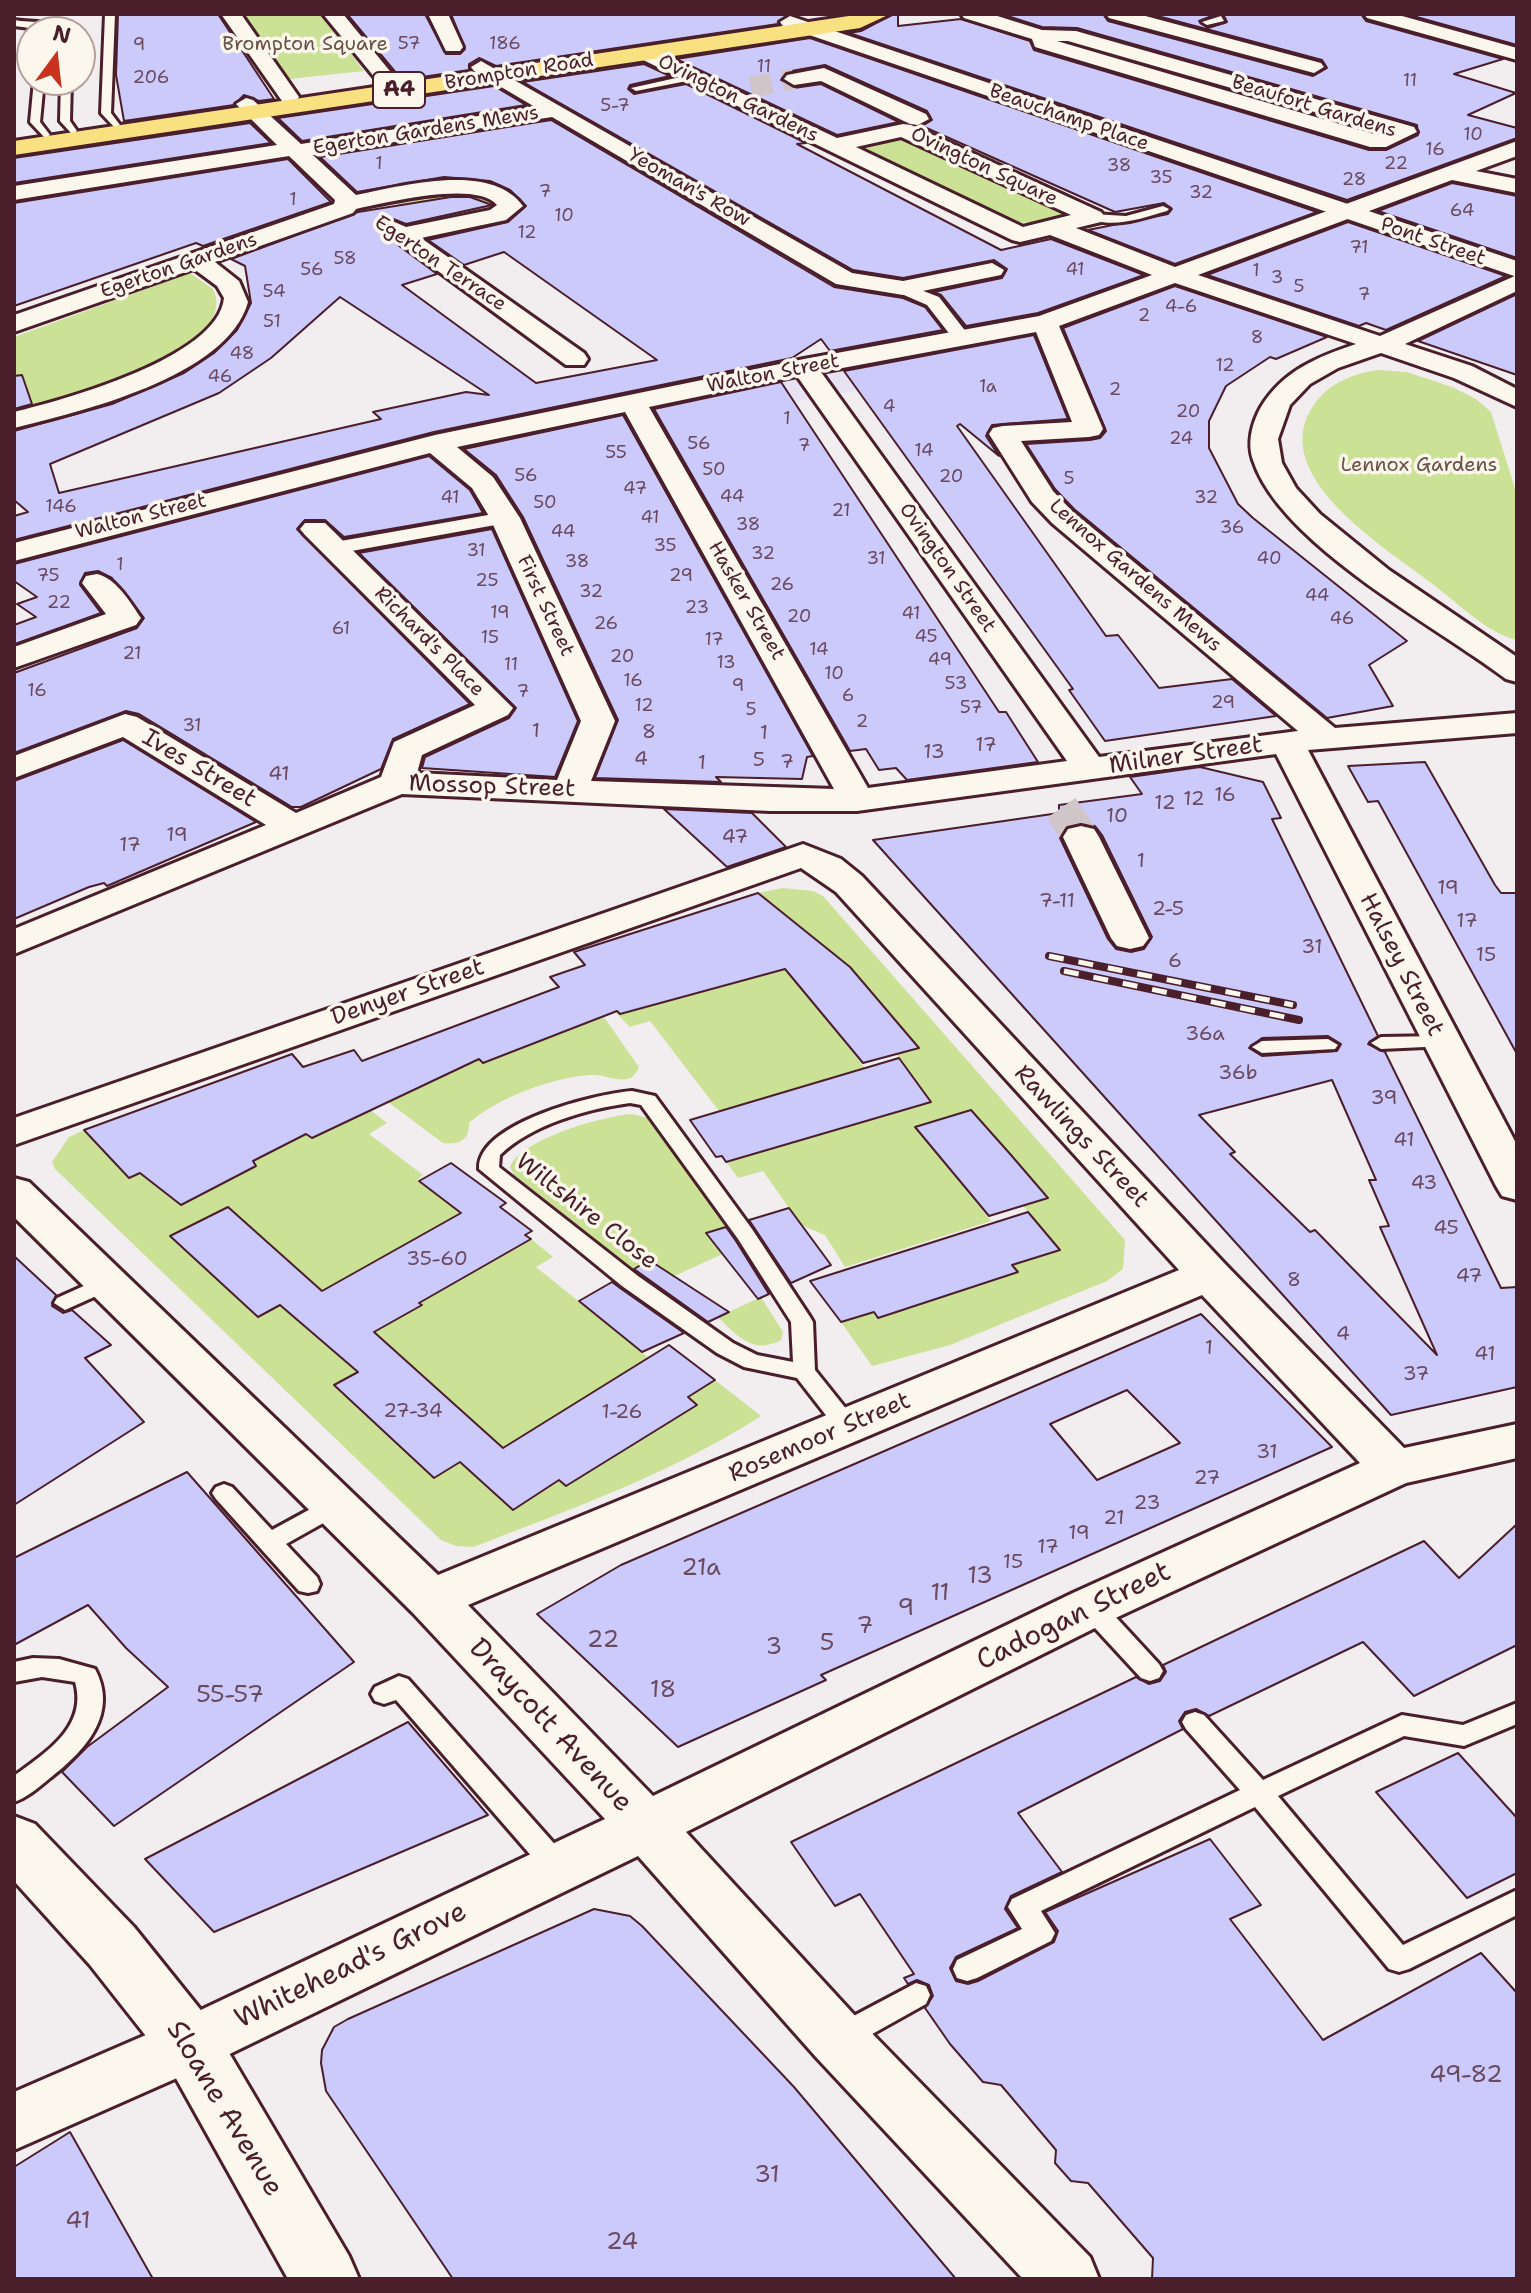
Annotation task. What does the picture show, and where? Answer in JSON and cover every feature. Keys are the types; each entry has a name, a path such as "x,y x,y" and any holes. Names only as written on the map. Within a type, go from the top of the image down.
{"highway":[{"name":"Brompton Road","path":"14,148 489,71 800,26 860,22 879,14"},
{"name":"Brompton Road","path":"489,71 644,53 800,26"},
{"name":"Brompton Road","path":"14,138 251,108 289,97 392,86"}],"main road":[{"name":"Beauchamp Place","path":"800,26 1349,213"},
{"name":"Pont Street","path":"1349,213 1517,269"},
{"name":"Sloane Avenue","path":"14,1841 112,1946 190,2044 325,2279"}],"street":[{"path":"231,14 289,97"},
{"path":"333,14 392,86"},
{"path":"438,14 453,47"},
{"name":"Beaufort Gardens","path":"971,14 1041,36 1069,35 1406,132 1378,142 1042,43 1041,36"},
{"path":"1116,14 1314,67"},
{"path":"1374,14 1517,54"},
{"name":"Ovington Gardens","path":"644,53 832,146"},
{"name":"Yeoman's Row","path":"489,71 845,279 903,288"},
{"path":"794,79 824,74 918,119"},
{"path":"724,92 751,87"},
{"name":"Egerton Terrace","path":"251,108 347,206 404,235 575,359"},
{"name":"Egerton Gardens Mews","path":"295,150 556,110"},
{"name":"Ovington Square","path":"832,146 903,130 1093,217"},
{"name":"Ovington Square","path":"832,146 1020,235 1093,217"},
{"name":"Walton Street","path":"14,552 435,443 804,367 1045,323 1349,213 1517,148"},
{"path":"14,193 295,150"},
{"path":"1452,173 1517,186"},
{"name":"Egerton Gardens","path":"14,324 347,206 433,189 472,188 500,194 511,206 498,215 404,235"},
{"name":"Ovington Square","path":"1052,227 1177,276"},
{"path":"14,420 91,399 152,375 216,333 235,307 236,296 223,278 197,260"},
{"path":"903,288 992,270"},
{"path":"1177,276 1463,372 1517,399"},
{"path":"1512,665 1420,605 1309,519 1285,493 1267,461 1266,429 1278,400 1300,379 1327,362 1379,345 1517,282"},
{"path":"903,288 933,301 961,337"},
{"name":"Lennox Gardens Mews","path":"1045,323 1089,429 1003,434 1042,496 1062,517 1327,738"},
{"name":"Ovington Street","path":"804,367 1090,769"},
{"name":"Hasker Street","path":"633,403 841,801"},
{"name":"First Street","path":"435,443 483,483 505,518 598,721 570,790"},
{"name":"Richard's Place","path":"325,539 505,518"},
{"name":"Richard's Place","path":"325,539 496,708 406,749 397,783"},
{"path":"97,583 125,618 150,640"},
{"path":"14,658 125,618"},
{"name":"Milner Street","path":"841,801 1287,742 1517,723"},
{"name":"Ives Street","path":"14,768 125,724 293,826"},
{"name":"Halsey Street","path":"1287,742 1517,1186"},
{"path":"1039,776 1059,805"},
{"name":"Mossop Street","path":"14,943 397,783 841,801"},
{"path":"803,855 841,801"},
{"path":"1081,837 1130,938"},
{"name":"Denyer Street","path":"14,1132 803,855"},
{"name":"Rawlings Street","path":"803,855 828,867 849,884 1209,1275 1394,1468"},
{"name":"Draycott Avenue","path":"14,1192 431,1599 837,2038 1067,2279"},
{"name":"Rosemoor Street","path":"431,1599 1209,1275"},
{"name":"Cadogan Street","path":"642,1825 1091,1607 1394,1468 1517,1441"},
{"name":"Whitehead's Grove","path":"14,2122 190,2044 642,1825"}],"lane":[{"path":"110,14 106,113 115,125"},
{"path":"1207,22 1221,19"},
{"path":"636,88 694,77"},
{"path":"37,96 35,122 45,135"},
{"path":"66,96 65,121 72,131"},
{"path":"1093,217 1126,219 1163,209"},
{"path":"1381,1043 1440,1042"},
{"path":"1262,1047 1328,1045"},
{"name":"Wiltshire Close","path":"631,1097 648,1100 745,1234 802,1322 804,1372 752,1362 725,1348 630,1281 489,1169 488,1156 494,1148 514,1135 581,1109 631,1097"},
{"path":"65,1303 106,1283"},
{"path":"804,1372 847,1426"},
{"path":"224,1493 308,1584"},
{"path":"270,1542 335,1506"},
{"path":"1091,1607 1150,1671"},
{"path":"14,1672 46,1665 67,1669 86,1676 94,1691 93,1712 83,1731 14,1791"},
{"path":"384,1694 399,1686 557,1866"},
{"path":"967,1969 1041,1933 1022,1907 1402,1725 1464,1736 1517,1713"},
{"path":"1195,1722 1261,1795 1399,1960 1517,1902"},
{"path":"837,2038 916,1995"}],"shaded area":[{"path":"498,84 539,110 309,146 277,116"},
{"path":"246,120 258,133 14,169 14,153"},
{"path":"953,347 962,371 665,426 653,406"}],"green space":[{"name":"Brompton Square","path":"242,14 320,14 364,71 290,79"},
{"path":"893,140 909,140 1060,210 1062,215 1034,223 1014,222 865,148"},
{"path":"447,193 478,194 492,201 494,207 426,224 395,203"},
{"path":"190,273 213,289 215,312 201,333 174,353 140,370 67,397 14,411 14,337"},
{"name":"Lennox Gardens","path":"1378,370 1407,372 1452,387 1476,399 1491,412 1517,495 1517,640 1483,624 1386,550 1336,506 1317,482 1305,456 1303,430 1315,403 1343,380"},
{"path":"783,888 813,891 823,896 1125,1240 1123,1269 1107,1281 950,1345 872,1366 841,1322 874,1312 879,1318 975,1279 980,1285 1017,1272 1012,1265 1059,1249 1023,1206 1047,1198 971,1110 915,1127 991,1221 845,1267 825,1235 801,1225 763,1171 738,1178 722,1156 786,1143 846,1120 851,1125 891,1114 925,1095 896,1054 918,1047 852,970 798,985 865,1068 719,1111 650,1021 630,1027 612,1009 673,998 732,977 738,982 771,973 758,893"},
{"path":"601,1013 639,1067 630,1078 624,1080 590,1075 526,1090 481,1114 469,1123 465,1137 454,1143 443,1143 381,1097 478,1059 483,1063 549,1033 554,1036"},
{"path":"364,1105 387,1123 369,1134 423,1175 417,1180 461,1213 322,1291 228,1207 171,1236 258,1316 280,1305 329,1347 372,1322 381,1329 421,1305 412,1297 503,1255 498,1251 526,1235 553,1257 536,1267 649,1358 503,1448 396,1351 335,1385 434,1478 460,1462 513,1510 559,1480 566,1486 604,1462 652,1422 660,1428 697,1405 688,1397 715,1380 761,1416 692,1455 621,1489 473,1547 456,1546 441,1540 55,1169 52,1162 69,1137 84,1130 129,1178 140,1173 253,1161 306,1134 313,1138"},
{"path":"632,1114 647,1118 657,1127 726,1227 707,1233 723,1254 674,1276 649,1260 633,1269 514,1175 510,1167 517,1157 546,1138 584,1124"},
{"path":"761,1297 783,1332 781,1340 771,1344 746,1341 718,1317"}],"building":[{"path":"118,14 218,14 274,99 259,101 244,95 234,105 124,121 116,75"},
{"path":"347,14 425,14 446,54 460,54 465,49 451,14 788,14 778,24 496,66 479,58 469,64 469,70 402,80"},
{"path":"898,14 898,26 961,19 1030,41 1034,50 1369,150 1386,150 1418,135 1417,125 1077,28 1042,27 1001,14 1103,14 1108,21 1313,76 1327,68 1322,60 1150,14 1217,14 1199,21 1208,28 1227,22 1223,14 1361,14 1366,21 1503,59 1454,74 1516,93 1468,115 1517,128 1517,138 1347,200 849,33 861,31"},
{"path":"1406,14 1517,14 1517,45"},
{"path":"810,38 1317,212 1175,264 1088,230 1168,214 1172,209 1164,203 1115,212 922,126 932,120 927,111 825,65 786,72 781,80 794,88 821,84 899,122 837,135 676,59"},
{"path":"644,64 670,76 630,85 628,89 634,94 686,84 806,143 797,144 1001,250 1051,239 1144,275 1038,313 966,326 941,295 934,292 1002,278 1007,269 994,260 903,278 853,270 523,82"},
{"path":"494,86 526,105 302,141 278,118"},
{"path":"551,120 834,287 903,298 925,307 943,330 830,351 821,339 792,358 434,432 14,540 14,516 28,512 14,500 14,431 112,404 184,373 214,353 237,330 251,303 245,266 231,259 358,212 451,197 470,197 492,205 406,224 388,217 375,228 437,274 402,285 536,383 657,360 504,252 464,265 428,240 508,222 526,206 510,190 490,181 444,177 357,192 320,157","holes":["340,297 489,395 466,392 373,412 381,419 59,493 50,464 219,393 271,358"]},
{"path":"250,123 271,143 14,183 14,158"},
{"path":"288,159 331,202 203,246 196,243 14,306 14,203"},
{"path":"1452,183 1517,196 1517,258 1378,211"},
{"path":"1348,222 1506,276 1386,330 1366,323 1359,326 1207,275"},
{"path":"1175,286 1327,337 1276,359 1270,357 1226,386 1209,421 1209,448 1238,504 1407,641 1369,665 1393,706 1327,718 1074,509 1055,489 1026,444 1090,440 1100,438 1106,431 1063,328"},
{"path":"1517,294 1517,375 1418,341"},
{"path":"1034,335 1068,419 992,425 986,436 999,456 960,424 957,426 1106,636 1118,635 1159,688 1232,679 1276,716 1105,741 1069,690 1073,689 844,371"},
{"path":"22,375 32,404 14,409 14,376"},
{"path":"781,382 999,712 1006,712 1038,762 907,780 896,768 879,770 866,749 850,751 654,409"},
{"path":"623,415 813,756 807,757 802,779 716,777 721,782 595,778 618,720 523,517 496,475 464,449"},
{"path":"429,456 470,490 483,513 344,537 325,520 305,520 297,529 470,704 393,739 381,769 301,807 292,807 139,714 126,711 14,753 14,673 137,628 144,618 112,578 98,571 85,573 80,585 101,613 15,644 14,625 36,617 17,604 37,597 14,581 14,564"},
{"path":"492,529 578,721 555,777 422,768 425,757 509,718 516,708 359,553"},
{"path":"123,740 256,822 107,886 104,883 89,887 14,919 14,781"},
{"path":"1425,762 1495,885 1501,893 1517,893 1517,1054 1378,801 1368,802 1348,766"},
{"path":"1200,767 1263,782 1281,818 1272,819 1378,1036 1368,1044 1385,1052 1501,1288 1517,1287 1517,1387 1391,1415 873,840 1059,813 1059,805 1142,794 1130,777","holes":["1082,823 1095,826 1102,835 1152,937 1144,949 1131,952 1116,949 1108,939 1060,838 1067,826","1328,1036 1341,1044 1337,1051 1262,1056 1249,1048 1262,1038","1332,1080 1376,1180 1369,1180 1389,1226 1380,1227 1437,1355 1315,1230 1310,1232 1230,1154 1235,1152 1199,1115"]},
{"path":"664,809 752,813 786,847 727,867"},
{"path":"758,893 850,967 919,1048 863,1063 785,969 620,1014 617,1011 483,1063 479,1059 312,1138 306,1134 253,1161 256,1166 181,1205 140,1173 129,1178 84,1130 292,1054 303,1067 354,1050 362,1061 559,987 550,977 585,965 574,952"},
{"path":"899,1058 931,1102 726,1162 722,1156 716,1157 690,1120"},
{"path":"971,1110 1048,1198 989,1216 915,1127"},
{"path":"451,1163 506,1203 500,1207 532,1231 525,1235 531,1239 374,1332 503,1448 669,1345 715,1380 688,1397 697,1405 566,1486 559,1480 513,1510 460,1462 434,1478 334,1385 358,1372 280,1305 258,1317 170,1236 228,1207 322,1291 461,1213 419,1181"},
{"path":"789,1208 831,1265 791,1283 749,1220"},
{"path":"1028,1212 1060,1250 1012,1265 1018,1272 878,1318 874,1312 841,1322 810,1281"},
{"path":"726,1227 769,1294 758,1299 706,1233"},
{"path":"14,1256 56,1295 52,1306 63,1313 72,1310 111,1345 85,1358 144,1422 14,1505"},
{"path":"649,1260 729,1312 708,1322 634,1269"},
{"path":"612,1282 684,1333 642,1352 579,1301"},
{"path":"1201,1314 1332,1447 821,1675 826,1680 678,1747 537,1614 621,1565","holes":["1127,1390 1180,1443 1097,1480 1050,1424"]},
{"path":"187,1472 354,1662 114,1826 62,1772 87,1747 168,1687 126,1648 88,1605 14,1645 14,1558"},
{"path":"1517,1524 1517,1645 1414,1696 1363,1642 1209,1716 1196,1709 1185,1712 1179,1721 1183,1729 1018,1813 1062,1872 1011,1896 1005,1909 1018,1928 956,1957 950,1968 956,1981 968,1984 978,1981 1054,1942 1058,1931 1045,1912 1210,1839 1261,1905 1230,1919 1323,2040 1481,1953 1517,1993 1517,2279 1152,2279 1153,2258 1088,2183 1071,2181 1055,2163 1056,2150 1001,2085 983,2082 950,2044 925,2008 933,1996 929,1985 917,1980 908,1984 904,1978 914,1974 860,1894 835,1906 791,1842 1136,1677 1149,1684 1160,1681 1166,1672 1163,1665 1424,1541 1459,1578"},
{"path":"408,1722 488,1815 214,1932 145,1859"},
{"path":"1458,1753 1517,1818 1517,1873 1467,1898 1376,1792"},
{"path":"594,1909 630,1916 642,1926 794,2087 956,2279 453,2279 326,2091 322,2050 334,2027 348,2019"},
{"path":"70,2132 153,2279 14,2279 14,2167"}],"tunnel":[{"path":"751,87 794,79"},
{"path":"1061,808 1081,837"}],"railway":[{"path":"1049,956 1293,1005"},
{"path":"1064,971 1299,1020"}]}
